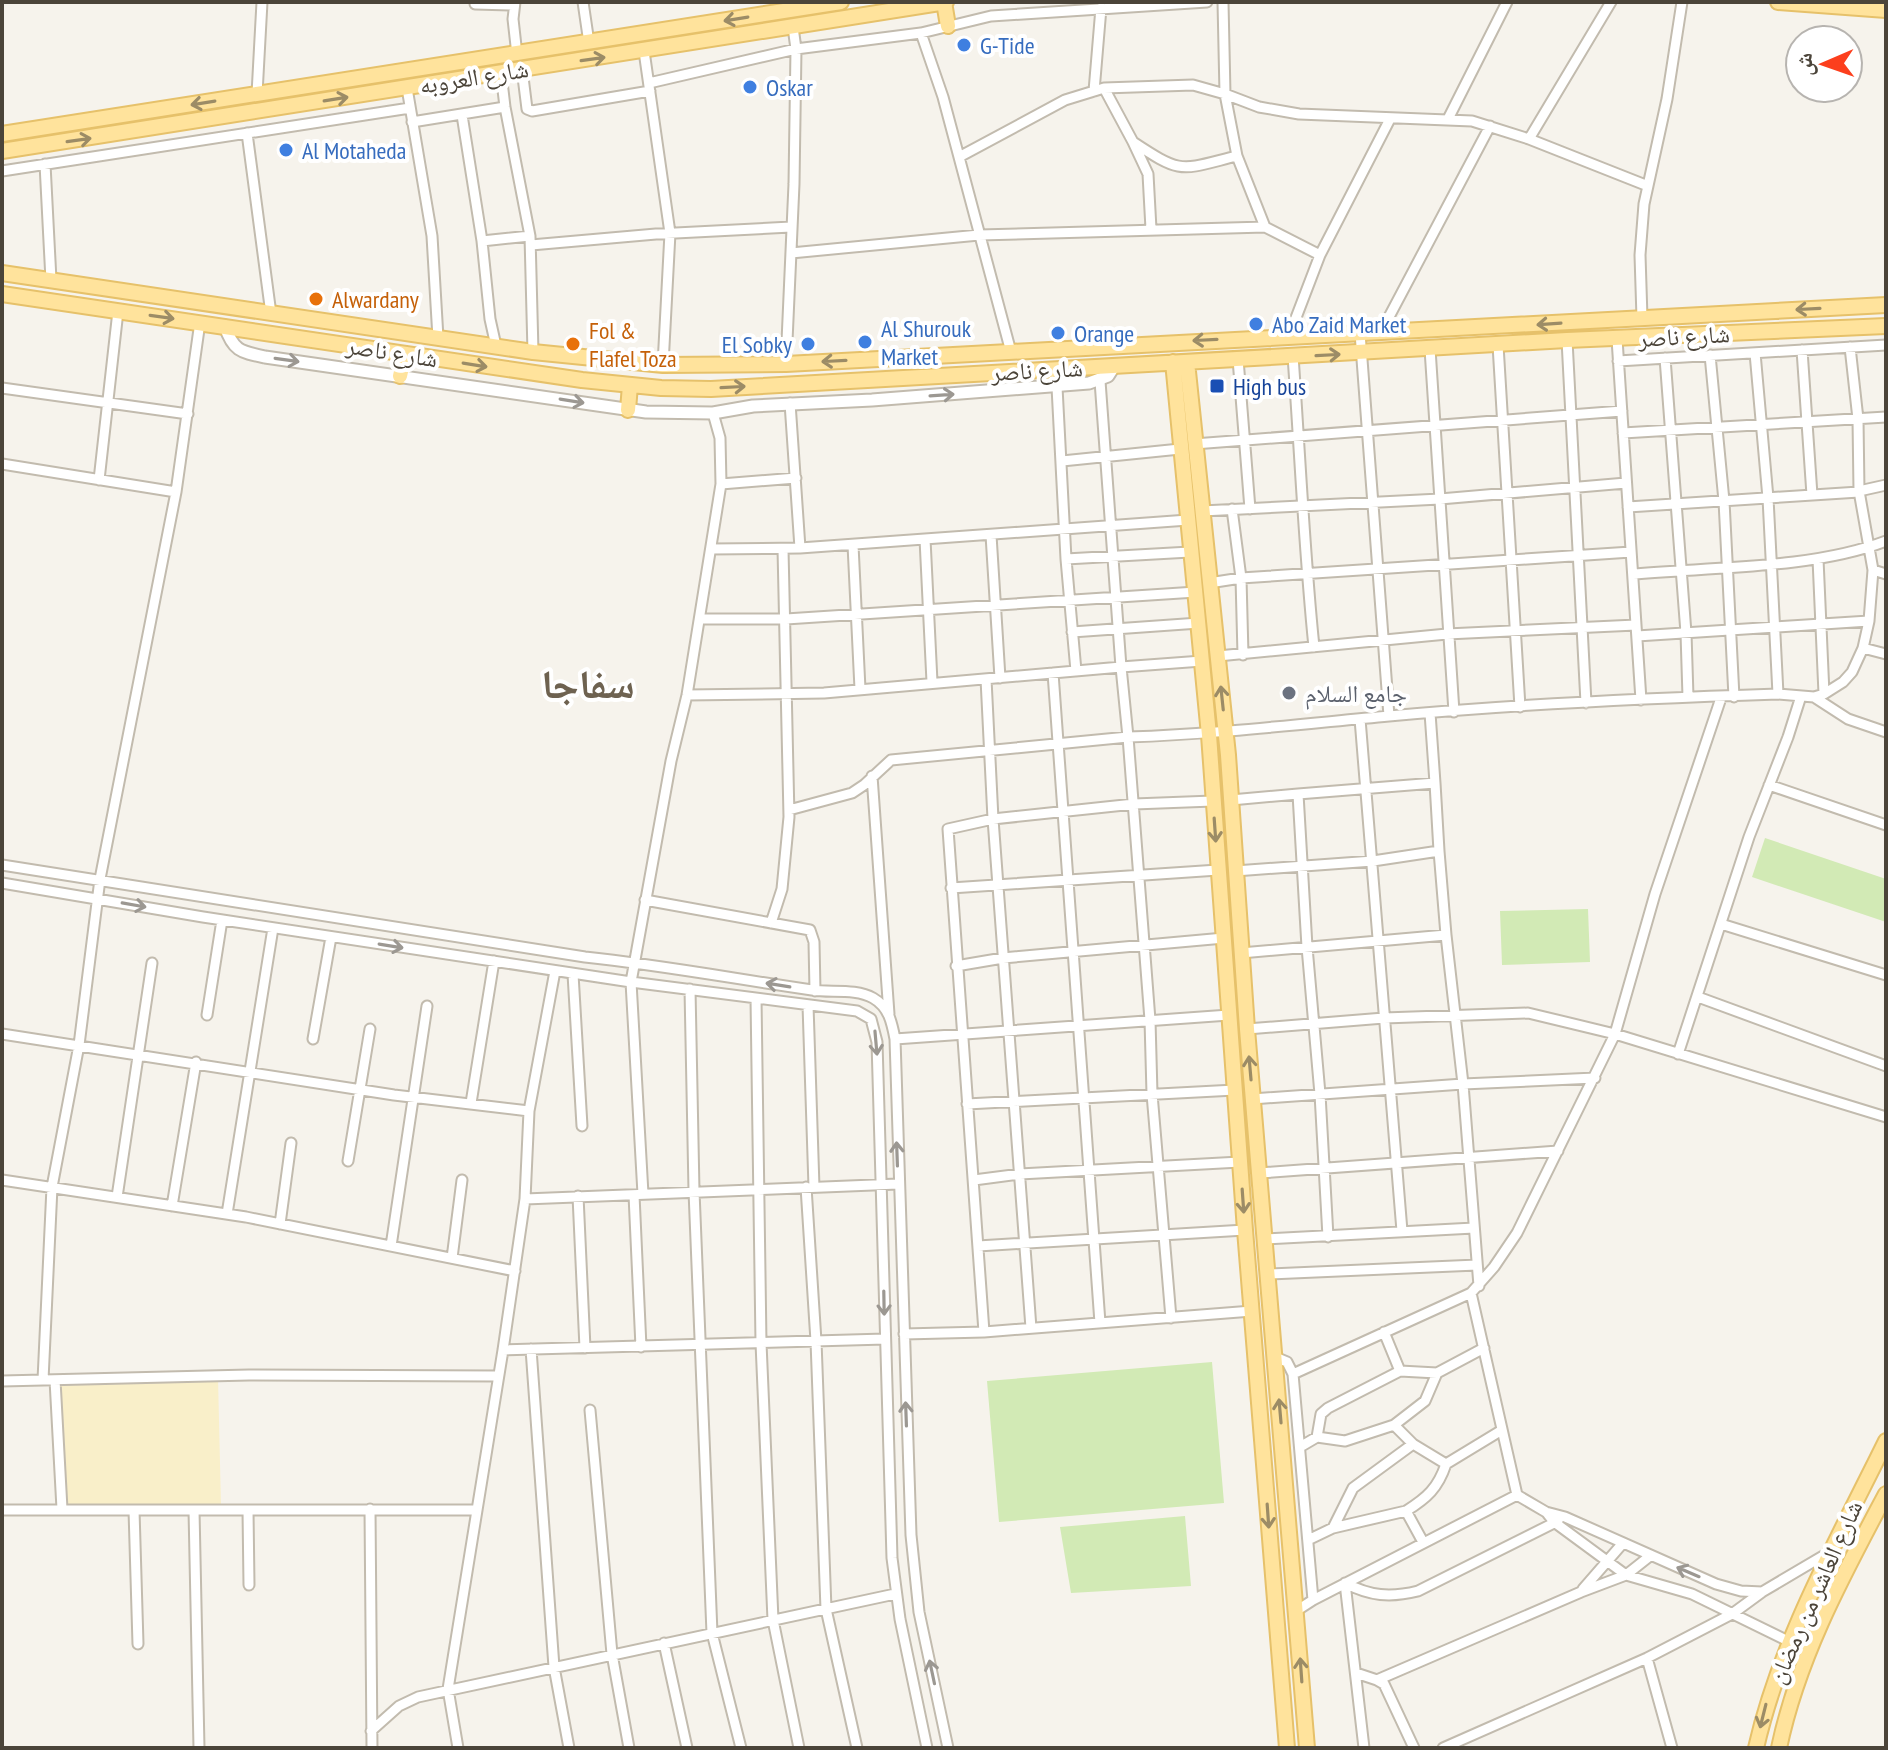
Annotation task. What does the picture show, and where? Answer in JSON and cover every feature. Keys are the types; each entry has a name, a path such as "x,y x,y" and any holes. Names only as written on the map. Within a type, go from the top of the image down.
{"main road":[{"name":"شارع العروبه","path":"2,134 517,55 794,6 841,2"},
{"name":"شارع العروبه","path":"2,151 945,2"},
{"path":"945,2 948,26"},
{"path":"1778,2 1886,10"},
{"path":"141,113 145,130"},
{"name":"شارع ناصر","path":"2,273 533,352 663,365 786,364 1886,305"},
{"path":"80,305 83,285"},
{"name":"شارع ناصر","path":"2,294 630,385 711,389 1567,340 1886,326"},
{"path":"1479,328 1480,346"},
{"path":"1260,338 1260,358"},
{"path":"400,376 405,354"},
{"path":"893,358 895,378"},
{"path":"875,359 871,369 875,379"},
{"path":"1180,362 1187,446 1190,552 1209,735 1287,1748"},
{"path":"628,410 630,385"},
{"path":"1187,446 1202,511 1218,656 1307,1748"},
{"name":"شارع العاشر من رمضان","path":"1756,1748 1766,1704 1788,1641 1886,1441"},
{"name":"شارع العاشر من رمضان","path":"1779,1748 1786,1713 1806,1657 1830,1602 1886,1494"}],"street":[{"path":"257,94 262,2"},
{"path":"583,2 589,43"},
{"path":"522,69 527,109 532,111 649,87 796,49 921,33 991,16 1207,2"},
{"path":"1223,2 1225,94 1237,156 1265,227"},
{"path":"1448,119 1507,2"},
{"path":"1529,139 1611,2"},
{"path":"1642,318 1640,237 1682,2"},
{"path":"475,4 514,4 517,55"},
{"path":"1101,8 1099,90 1133,142 1148,174 1151,229"},
{"path":"786,364 794,184 796,49 793,27"},
{"path":"921,33 943,97 1011,352"},
{"path":"644,51 670,233 663,365"},
{"path":"501,73 531,241 533,352"},
{"path":"959,157 1065,100 1099,90 1193,85 1282,112 1472,121 1529,139 1648,186"},
{"path":"407,88 434,249 438,338"},
{"path":"412,122 505,107"},
{"path":"2,171 410,108"},
{"path":"462,115 496,346"},
{"path":"1289,336 1320,255 1390,119"},
{"path":"1381,332 1490,126"},
{"path":"247,133 271,314"},
{"path":"1133,142 1181,169 1237,156"},
{"path":"45,164 51,280"},
{"path":"482,241 791,227"},
{"path":"791,253 979,235 1265,227 1320,255"},
{"path":"99,480 118,311"},
{"path":"43,1380 52,1187 79,1045 100,879 176,492 200,322"},
{"path":"225,326 230,342 245,352 628,410 687,415 790,403 1057,387 1100,381 1115,365"},
{"path":"1360,333 1389,716"},
{"path":"1617,339 1641,700"},
{"path":"1567,340 1586,703"},
{"path":"1498,345 1520,707"},
{"path":"1618,361 1886,345"},
{"path":"789,810 852,793 891,760 1059,742 1209,735 1430,713 1688,697 1819,696 1843,682 1852,672 1863,648 1869,621 1873,570 1859,491 1858,419 1850,347"},
{"path":"1430,349 1454,712"},
{"path":"1802,350 1812,495"},
{"path":"1755,353 1768,498 1778,694"},
{"path":"1710,355 1724,501 1734,697"},
{"path":"1293,356 1306,576 1314,647"},
{"path":"1665,358 1688,697"},
{"path":"1238,359 1250,509"},
{"path":"1100,381 1171,1318"},
{"path":"1057,387 1066,559 1076,671"},
{"path":"2,388 188,414"},
{"path":"790,403 800,548"},
{"path":"1062,461 1245,438 1299,437 1622,411"},
{"path":"641,1347 631,982 671,761 687,695 721,484 720,438 713,413"},
{"path":"1623,433 1886,417"},
{"path":"2,464 176,492"},
{"path":"721,484 796,478"},
{"path":"1202,511 1304,508 1626,483"},
{"path":"1628,507 1859,491 1886,485"},
{"path":"1232,509 1241,578 1243,655"},
{"path":"711,549 853,545 1188,520"},
{"path":"991,535 1000,678"},
{"path":"925,539 932,682"},
{"path":"1633,574 1818,559 1886,541"},
{"path":"853,545 860,689"},
{"path":"771,923 782,889 789,810 783,549"},
{"path":"1066,559 1190,552"},
{"path":"1209,583 1241,578 1631,552"},
{"path":"1818,559 1822,624 1819,696"},
{"path":"1873,570 1886,574"},
{"path":"700,619 786,619 1196,592"},
{"path":"1218,656 1515,630 1582,627 1686,633 1869,621"},
{"path":"1072,632 1199,623"},
{"path":"1863,648 1886,654"},
{"path":"687,695 788,695 1202,661"},
{"path":"1053,673 1100,1323"},
{"path":"986,679 993,819 1031,1328"},
{"path":"1678,1054 1749,837 1801,696"},
{"path":"1819,696 1848,719 1886,732"},
{"path":"1293,1374 1475,1290 1517,1233 1615,1034 1655,894 1721,698"},
{"path":"1430,713 1446,935 1463,1084 1477,1265 1475,1290 1484,1348 1517,1495 1546,1512 1565,1517 1728,1589 1762,1592"},
{"path":"1360,719 1402,1231"},
{"path":"872,776 889,1014 895,1039 909,1482 917,1597 948,1748"},
{"path":"1231,800 1435,783"},
{"path":"1769,785 1886,825"},
{"path":"1298,794 1328,1237"},
{"path":"984,1332 948,830 993,819 1134,804 1213,801"},
{"path":"1235,871 1373,861 1439,851"},
{"path":"2,865 585,957 815,991 865,995 877,1001 889,1014"},
{"path":"951,888 1218,870"},
{"path":"2,883 573,974 857,1011 871,1019 877,1042 895,1594 927,1748"},
{"path":"645,900 805,928 812,932 815,991"},
{"path":"207,1015 222,920"},
{"path":"1721,924 1886,975"},
{"path":"227,1214 273,928"},
{"path":"1241,953 1446,935"},
{"path":"313,1039 331,937"},
{"path":"956,966 1003,958 1224,938"},
{"path":"471,1103 494,961"},
{"path":"117,1197 152,963"},
{"path":"458,1748 448,1689 515,1271 525,1199 529,1111 555,971"},
{"path":"573,974 582,1126"},
{"path":"690,989 694,1191 712,1633 741,1748"},
{"path":"1698,997 1886,1066"},
{"path":"756,998 761,1343 773,1620 799,1748"},
{"path":"808,1005 810,1187 826,1609 857,1748"},
{"path":"391,1246 427,1006"},
{"path":"1247,1029 1384,1018 1528,1013 1615,1034 1886,1117"},
{"path":"895,1039 1229,1015"},
{"path":"348,1161 370,1029"},
{"path":"2,1034 360,1090 529,1111"},
{"path":"172,1206 196,1062"},
{"path":"1252,1099 1595,1078"},
{"path":"967,1104 1235,1090"},
{"path":"280,1224 291,1143"},
{"path":"1260,1173 1558,1151"},
{"path":"974,1180 1020,1174 1240,1162"},
{"path":"2,1180 227,1214 515,1271"},
{"path":"452,1258 462,1180"},
{"path":"525,1199 898,1184"},
{"path":"578,1196 585,1348"},
{"path":"1265,1239 1474,1228"},
{"path":"978,1246 1245,1230"},
{"path":"1268,1274 1477,1265"},
{"path":"904,1334 984,1332 1252,1311"},
{"path":"1384,1332 1400,1371"},
{"path":"503,1350 885,1339"},
{"path":"1317,1437 1321,1414 1328,1408 1400,1371 1437,1373 1484,1348"},
{"path":"531,1349 554,1667 569,1748"},
{"path":"1275,1357 1287,1362 1293,1374 1313,1600"},
{"path":"1300,1447 1317,1437 1345,1441 1394,1425 1425,1401 1437,1373"},
{"path":"2,1381 249,1375 497,1376"},
{"path":"55,1380 62,1509"},
{"path":"590,1410 612,1654 629,1748"},
{"path":"1394,1425 1413,1444 1446,1464"},
{"path":"1308,1540 1333,1528 1406,1511 1430,1495 1441,1481 1446,1464 1502,1430"},
{"path":"1333,1528 1353,1488 1413,1444"},
{"path":"890,1483 909,1482"},
{"path":"1296,1611 1517,1495"},
{"path":"370,1509 372,1748"},
{"path":"2,1510 475,1510"},
{"path":"134,1510 138,1644"},
{"path":"194,1510 199,1748"},
{"path":"248,1510 249,1585"},
{"path":"1406,1511 1423,1542"},
{"path":"1546,1512 1554,1522 1626,1575 1681,1589 1788,1641"},
{"path":"1345,1583 1371,1595 1400,1595 1418,1591 1565,1517"},
{"path":"1581,1592 1623,1543"},
{"path":"1443,1748 1647,1658 1732,1614 1762,1592 1832,1551"},
{"path":"1377,1680 1626,1575 1650,1556"},
{"path":"1345,1583 1364,1748"},
{"path":"371,1731 399,1706 448,1689 895,1594"},
{"path":"664,1643 687,1748"},
{"path":"1647,1658 1672,1748"},
{"path":"1356,1673 1377,1680 1389,1693 1414,1748"}],"green space":[{"path":"1765,838 1886,879 1886,922 1752,877"},
{"path":"1588,909 1590,962 1502,965 1500,911"},
{"path":"1212,1362 1224,1503 999,1522 987,1381"},
{"path":"1185,1516 1191,1586 1071,1593 1060,1527"}],"sand":[{"path":"218,1378 221,1506 62,1509 55,1380"}],"place":[{"name":"G-Tide","path":"964,45"},
{"name":"Oskar","path":"750,87"},
{"name":"Al Motaheda","path":"286,150"},
{"name":"Alwardany","path":"316,299"},
{"name":"Abo Zaid Market","path":"1256,324"},
{"name":"Orange","path":"1058,333"},
{"name":"Al Shurouk Market","path":"865,342"},
{"name":"Fol & Flafel Toza","path":"573,344"},
{"name":"El Sobky","path":"808,344"},
{"name":"High bus","path":"1217,386"},
{"name":"جامع السلام","path":"1289,693"}],"district":[{"name":"سفاجا","path":"588,683"}]}
